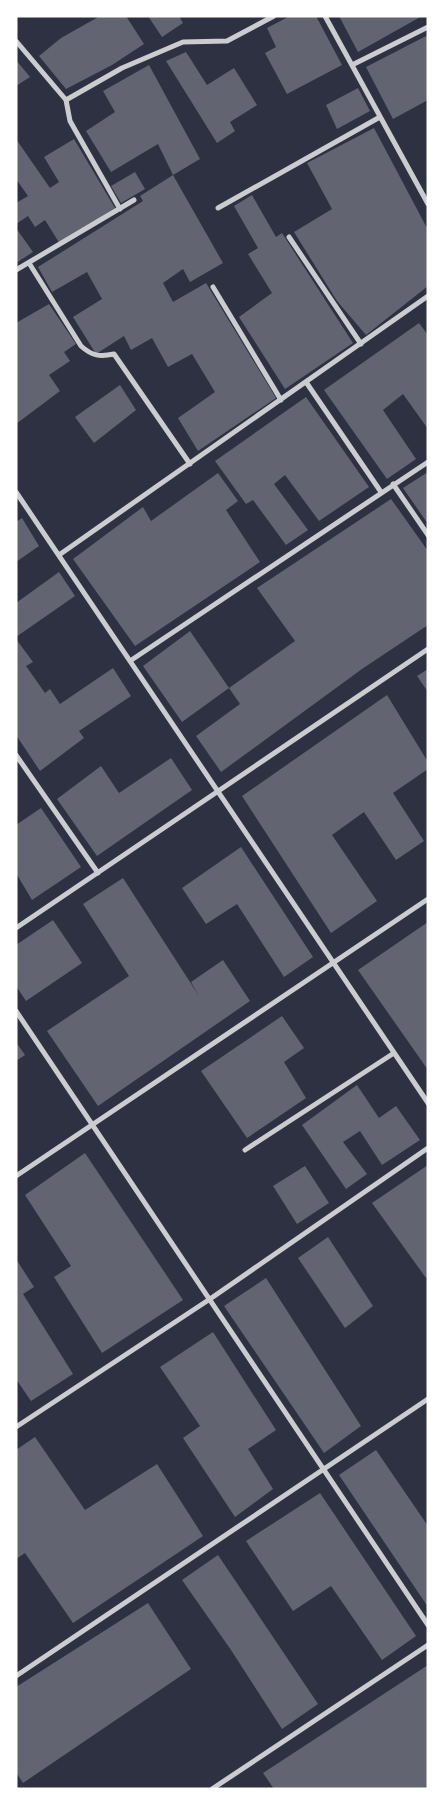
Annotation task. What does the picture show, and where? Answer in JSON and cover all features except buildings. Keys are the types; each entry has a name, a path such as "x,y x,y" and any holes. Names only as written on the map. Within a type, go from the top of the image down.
{"street":[{"path":"66,100 122,68 183,42 227,41 274,16"},
{"path":"326,16 428,204"},
{"path":"352,65 428,28"},
{"path":"16,41 66,100 70,121 120,209"},
{"path":"218,208 380,117"},
{"path":"16,270 134,200"},
{"path":"289,237 361,344"},
{"path":"29,263 81,346 90,354 102,356 114,354 190,464"},
{"path":"213,287 281,400"},
{"path":"59,555 428,296"},
{"path":"306,382 381,492"},
{"path":"130,661 428,462"},
{"path":"393,484 428,534"},
{"path":"16,492 428,1103"},
{"path":"16,928 428,649"},
{"path":"16,755 98,873"},
{"path":"16,1176 428,899"},
{"path":"16,1011 428,1625"},
{"path":"245,1150 394,1053"},
{"path":"16,1427 210,1299 428,1148"},
{"path":"16,1676 428,1399"},
{"path":"212,1789 428,1645"}]}
